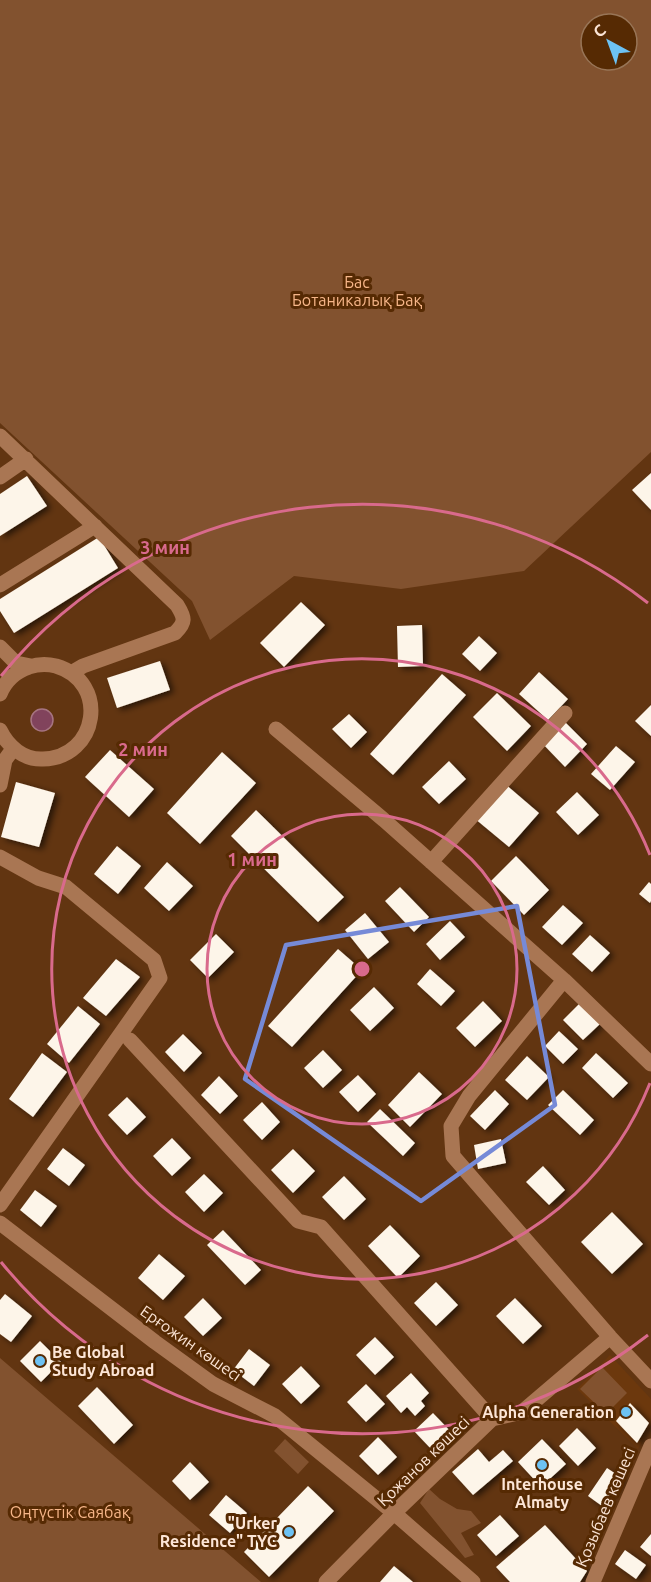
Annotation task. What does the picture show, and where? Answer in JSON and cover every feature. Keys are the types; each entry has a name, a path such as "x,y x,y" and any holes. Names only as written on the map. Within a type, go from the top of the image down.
{"street":[{"path":"0,436 177,605 183,616 182,625 175,633 83,666 71,673"},
{"path":"0,477 26,459"},
{"path":"0,585 95,526"},
{"path":"0,647 16,663 31,666"},
{"path":"0,694 10,678 20,671 41,664 52,665 71,673 83,685 89,697 91,710 90,723 85,735 77,746 57,758 40,760 26,756 13,749 0,730"},
{"path":"431,862 565,713"},
{"path":"276,729 564,980 651,1064"},
{"path":"0,785 5,760 13,749"},
{"path":"0,857 38,878 66,887 154,960 160,978 0,1205"},
{"path":"564,980 469,1096 451,1126 453,1156 651,1381"},
{"path":"130,1040 297,1221 321,1227 492,1419"},
{"name":"Ерғожин көшесі","path":"0,1223 213,1384 275,1416 394,1513 472,1582"},
{"name":"Қожанов көшесі","path":"326,1582 492,1419 522,1412 610,1337"},
{"name":"Қозыбаев көшесі","path":"593,1582 651,1446"}],"highlighted area":[{"path":"517,906 555,1105 421,1201 245,1079 286,945"}],"shaded area":[{"path":"42,709 50,712 53,720 50,728 42,731 34,728 31,720 34,712"},
{"name":"Alpha Generation","path":"610,1355 651,1399 651,1425 638,1449 577,1389"}],"green space":[{"name":"Бас Ботаникалық Бақ","path":"0,0 651,0 651,452 524,571 401,589 294,576 210,640 192,601 0,423"},
{"name":"Оңтүстік Саябақ","path":"0,1358 261,1582 0,1582"},
{"path":"602,1367 627,1393 606,1414 580,1389"},
{"path":"285,1439 309,1462 298,1474 274,1451"},
{"path":"429,1489 457,1509 471,1511 481,1523 461,1533 474,1555 465,1558 420,1503"}],"building":[{"path":"651,473 651,510 632,490"},
{"path":"27,476 47,506 0,536 0,494"},
{"path":"99,537 118,568 14,633 0,611 0,599"},
{"path":"301,602 325,625 284,667 260,643"},
{"path":"422,625 423,666 398,667 397,626"},
{"path":"479,636 497,653 480,671 462,654"},
{"path":"160,661 170,690 117,708 107,678"},
{"path":"539,672 568,699 548,720 519,694"},
{"path":"442,674 466,695 393,775 370,754"},
{"path":"497,693 531,726 507,751 473,717"},
{"path":"651,705 651,736 635,721"},
{"path":"349,714 367,732 351,748 332,729"},
{"path":"563,720 587,744 565,767 541,742"},
{"path":"616,746 635,762 610,790 591,774"},
{"path":"110,750 154,789 129,817 85,777"},
{"path":"222,752 256,783 200,844 167,813"},
{"path":"449,761 466,779 439,804 422,787"},
{"path":"16,782 55,793 39,847 1,837"},
{"path":"504,783 539,813 509,847 474,818"},
{"path":"577,792 599,815 578,835 556,812"},
{"path":"256,810 344,897 318,922 231,836"},
{"path":"117,846 141,866 118,894 94,874"},
{"path":"516,856 549,890 524,915 491,881"},
{"path":"167,862 193,886 169,911 144,888"},
{"path":"649,882 651,884 650,903 639,894"},
{"path":"400,887 429,917 414,932 385,901"},
{"path":"563,905 583,923 562,945 542,927"},
{"path":"365,913 389,942 368,959 345,930"},
{"path":"450,921 465,937 440,960 426,944"},
{"path":"216,934 234,952 208,978 190,960"},
{"path":"590,935 610,953 592,972 572,954"},
{"path":"338,949 362,970 292,1047 268,1026"},
{"path":"116,959 140,977 106,1016 83,998"},
{"path":"430,969 455,991 441,1006 417,984"},
{"path":"374,987 394,1008 370,1031 350,1010"},
{"path":"483,1001 502,1021 475,1047 456,1028"},
{"path":"580,1003 600,1024 583,1040 563,1020"},
{"path":"78,1006 100,1024 69,1063 47,1044"},
{"path":"559,1031 578,1049 563,1064 545,1046"},
{"path":"183,1034 202,1053 184,1072 165,1052"},
{"path":"323,1050 342,1070 323,1088 304,1068"},
{"path":"42,1053 67,1072 33,1117 9,1099"},
{"path":"596,1053 628,1083 613,1098 582,1068"},
{"path":"527,1056 549,1077 527,1100 505,1080"},
{"path":"419,1072 442,1094 410,1127 388,1105"},
{"path":"358,1075 376,1094 358,1112 339,1092"},
{"path":"219,1076 238,1096 220,1114 201,1095"},
{"path":"495,1090 509,1104 485,1130 470,1116"},
{"path":"563,1090 594,1120 580,1135 548,1105"},
{"path":"127,1097 146,1117 127,1135 108,1115"},
{"path":"262,1102 280,1122 262,1140 243,1120"},
{"path":"380,1109 415,1143 403,1156 367,1122"},
{"path":"172,1138 191,1158 172,1176 153,1156"},
{"path":"501,1139 506,1163 478,1169 474,1145"},
{"path":"63,1148 85,1165 69,1186 47,1169"},
{"path":"293,1149 315,1171 293,1193 271,1170"},
{"path":"543,1166 565,1190 549,1205 526,1182"},
{"path":"204,1174 223,1193 204,1212 185,1192"},
{"path":"344,1176 366,1199 344,1220 322,1197"},
{"path":"35,1190 57,1206 41,1227 20,1210"},
{"path":"612,1212 643,1244 612,1274 581,1242"},
{"path":"390,1225 420,1256 398,1278 368,1246"},
{"path":"223,1230 261,1270 245,1285 207,1245"},
{"path":"159,1254 185,1276 163,1300 138,1278"},
{"path":"436,1282 458,1305 436,1326 414,1303"},
{"path":"5,1294 32,1316 11,1342 0,1334 0,1300"},
{"path":"203,1298 222,1318 203,1336 184,1317"},
{"path":"515,1298 542,1326 523,1344 496,1316"},
{"path":"375,1337 394,1357 375,1375 356,1355"},
{"name":"Be Global Study Abroad","path":"40,1341 61,1362 41,1382 20,1361"},
{"path":"249,1349 270,1365 254,1386 233,1370"},
{"path":"301,1366 320,1386 301,1404 282,1384"},
{"path":"411,1373 429,1393 421,1401 425,1406 415,1416 407,1407 401,1413 386,1396"},
{"path":"366,1384 385,1404 366,1422 347,1402"},
{"path":"97,1387 133,1425 114,1444 78,1406"},
{"name":"Alpha Generation","path":"630,1403 649,1423 637,1443 616,1421"},
{"path":"433,1413 452,1433 433,1451 414,1431"},
{"path":"577,1428 596,1448 578,1466 559,1446"},
{"path":"378,1437 397,1457 378,1475 359,1456"},
{"path":"542,1439 566,1464 541,1487 518,1462"},
{"path":"478,1449 489,1462 503,1450 513,1461 473,1495 452,1472"},
{"path":"190,1462 209,1482 190,1500 172,1481"},
{"path":"607,1468 622,1478 602,1506 588,1496"},
{"name":"\"Urker Residence\" ТҮС","path":"308,1486 334,1511 269,1577 244,1552"},
{"path":"226,1495 247,1513 230,1533 209,1515"},
{"path":"500,1515 519,1536 496,1556 477,1535"},
{"path":"545,1525 587,1571 580,1582 510,1582 496,1567"},
{"path":"651,1534 651,1556 640,1547"},
{"path":"625,1550 646,1565 636,1579 615,1564"},
{"path":"394,1566 413,1582 380,1582"}],"place":[{"name":"Be Global Study Abroad","path":"40,1361"},
{"name":"Alpha Generation","path":"626,1412"},
{"name":"Interhouse Almaty","path":"542,1465"},
{"name":"\"Urker Residence\" ТҮС","path":"289,1532"}]}
